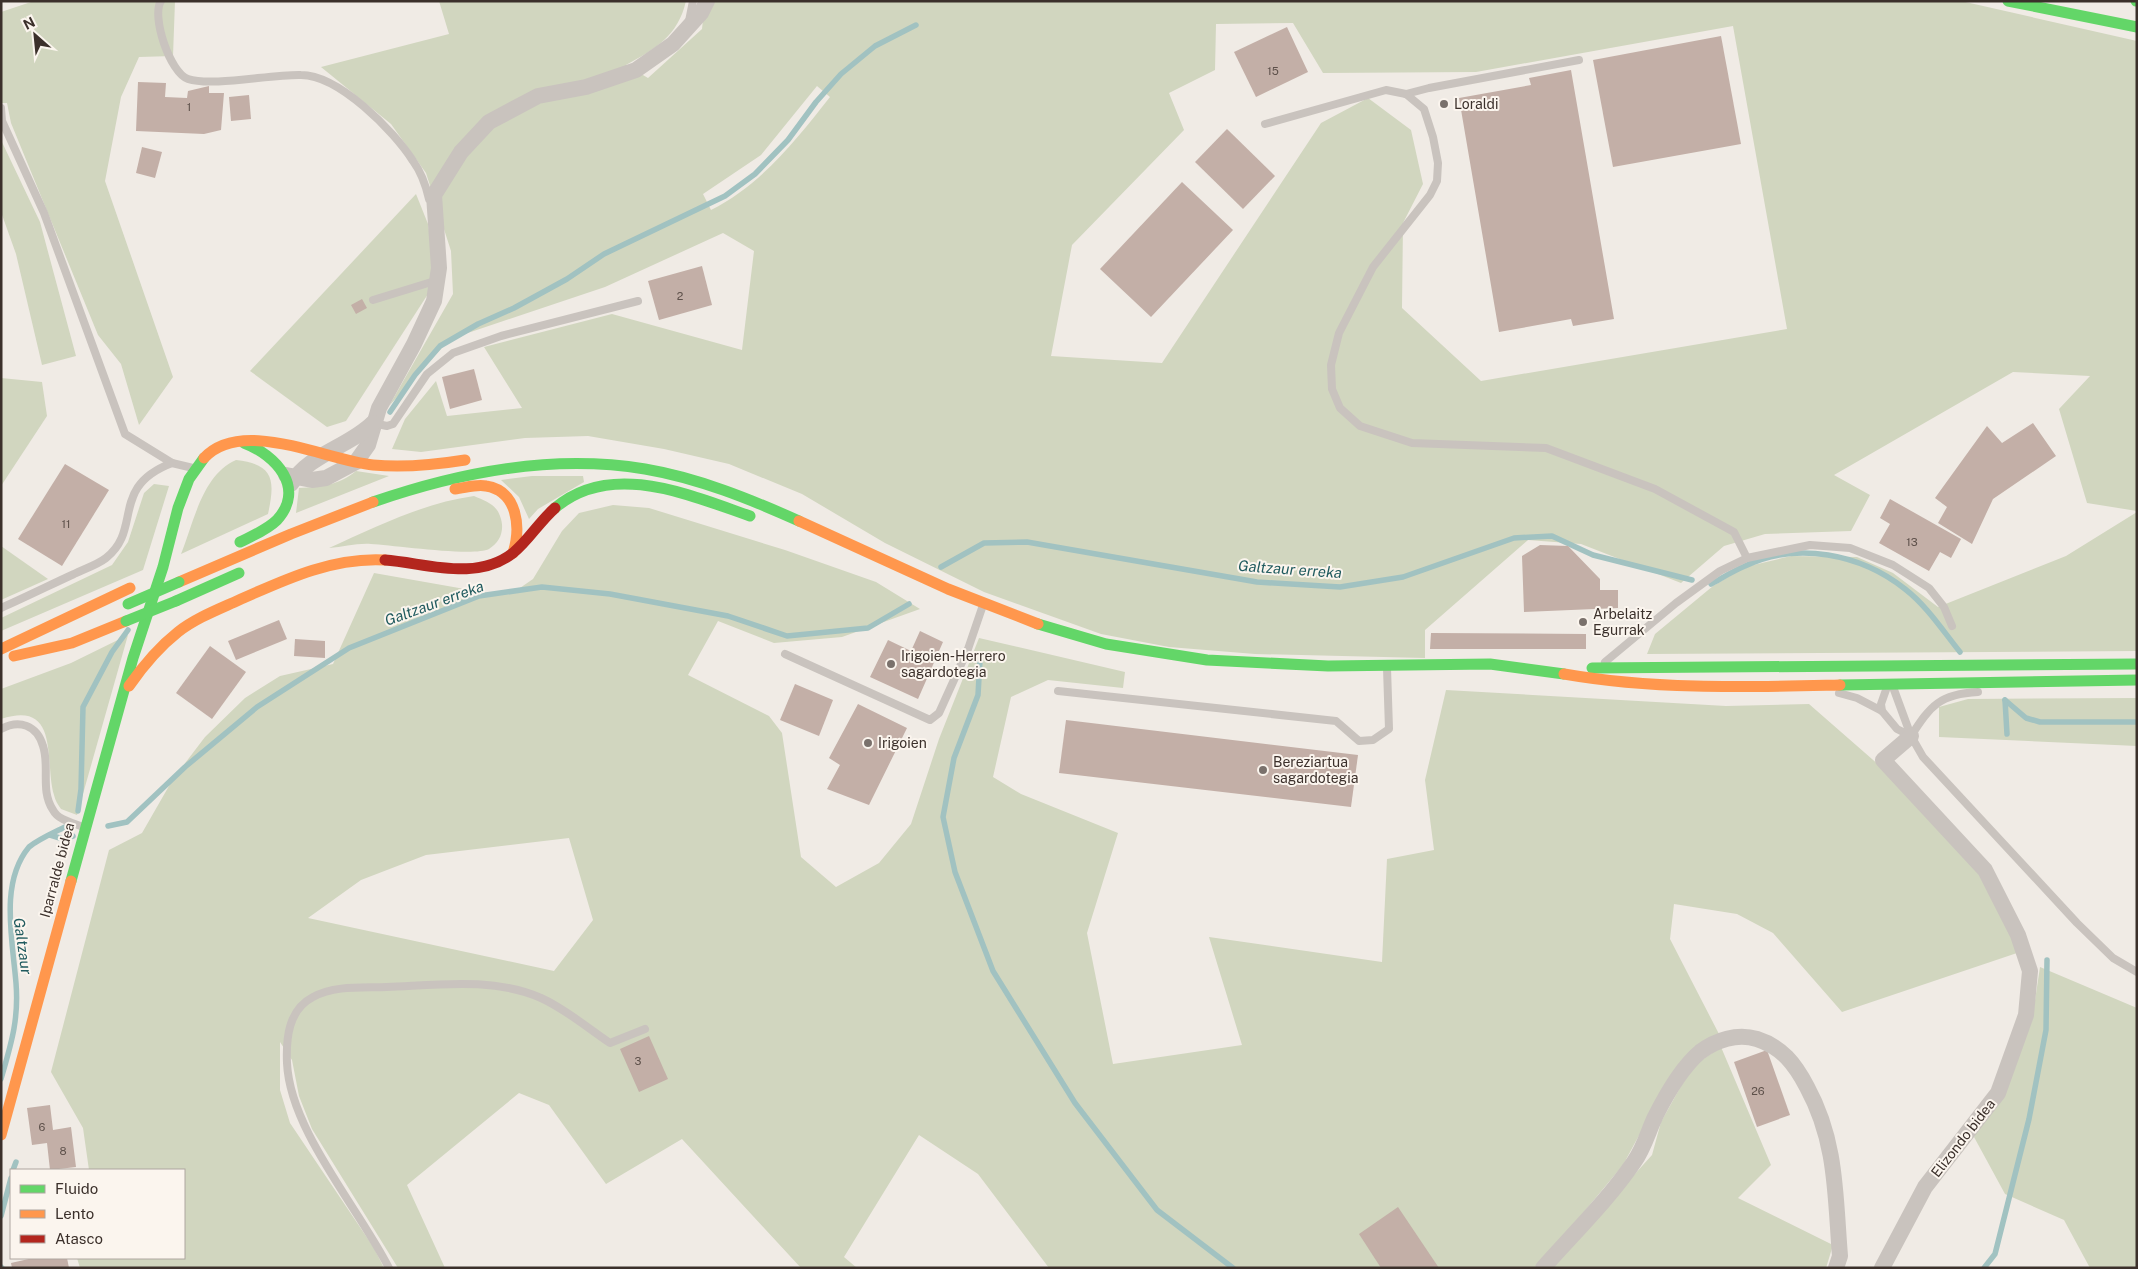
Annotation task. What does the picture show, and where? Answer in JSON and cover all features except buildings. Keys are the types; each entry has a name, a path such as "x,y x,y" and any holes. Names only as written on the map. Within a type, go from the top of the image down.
{"main road":[{"path":"2008,1 2137,27"},
{"path":"114,729 140,635 143,586 196,469 212,450 236,442 262,440 356,462 389,466 434,464 480,457"},
{"path":"225,548 263,530 278,519 285,509 290,480 262,450 252,445 236,442"},
{"path":"603,452 654,462 676,470 686,479"},
{"path":"124,606 387,495 463,474 503,467 561,463 641,468 722,490 803,523 983,605 1070,635 1105,644 1179,658 1228,663 1388,666 1487,664 1551,671 1583,679 1650,685 1802,685 1884,678"},
{"path":"122,696 166,641 186,626 234,602 297,575 350,561 373,559 446,567 481,568 503,561 527,542 557,505 584,491 612,483 673,491 757,519 803,523"},
{"path":"389,509 456,489 488,486 506,498 516,514 519,533 513,553"},
{"path":"1,649 143,586 172,570"},
{"path":"14,656 53,650 79,642 247,570"},
{"path":"143,586 162,622 168,654"},
{"path":"114,729 144,680 168,654 209,618 234,602"},
{"path":"162,622 186,626"},
{"path":"1,662 67,632"},
{"path":"140,635 156,652 168,654"},
{"path":"1908,673 2074,673 2113,664"},
{"path":"1551,671 1597,668 1677,667 2137,664"},
{"path":"1677,667 1703,673 1966,681 2104,683 2137,680"},
{"name":"Iparralde bidea","path":"2,1130 84,828 114,729"}],"street":[{"path":"290,480 326,478 356,462 368,445 372,429 434,301 438,280 438,232 434,195 462,152 490,122 538,96 586,87 636,70 673,44 701,13 707,1"},
{"path":"290,480 323,455 372,429"},
{"path":"372,429 377,452 389,466"},
{"name":"Elizondo bidea","path":"1882,1268 1925,1187 1998,1093 2026,1015 2030,971 2018,934 1985,870 1883,760 1911,736"},
{"path":"1542,1268 1611,1193 1635,1160 1655,1117 1684,1068 1700,1052 1715,1042 1733,1037 1752,1038 1768,1042 1781,1050 1793,1063 1812,1096 1827,1131 1833,1160 1840,1256 1836,1268"}],"lane":[{"path":"161,1 158,6 161,31 172,64 186,78 208,81 304,75 332,84 356,101 388,129 414,161 426,186 438,232"},
{"path":"686,29 693,1"},
{"path":"1265,124 1386,90 1406,94 1579,60"},
{"path":"1406,94 1424,109 1433,137 1438,163 1437,181 1430,195 1373,268 1339,334 1331,366 1332,389 1340,408 1360,426 1412,443 1546,448 1656,489 1734,532 1747,558"},
{"path":"1,108 2,121 44,213 125,434 172,463 196,469"},
{"path":"373,300 438,280"},
{"path":"372,429 393,424 427,374 453,353 501,336 638,301"},
{"path":"1,608 105,559 119,544 134,492 141,482 161,467 172,463"},
{"path":"1597,668 1683,598 1720,571 1747,558 1777,550 1810,546 1850,548 1893,565 1929,588 1944,608 1952,626"},
{"path":"786,654 930,720 939,713 968,649 983,605"},
{"path":"1058,690 1336,721 1359,741 1373,740 1389,729 1388,666"},
{"path":"1884,678 1908,673"},
{"path":"1882,711 1884,678"},
{"path":"1884,678 1897,693 1911,736 1923,758 2063,909 2114,958 2137,972"},
{"path":"1911,736 1930,707 1941,699 1960,693 2071,690 2104,683"},
{"path":"1802,685 1857,698 1882,711 1897,729 1911,736"},
{"path":"1,729 10,724 23,723 35,731 44,746 46,793 53,811 60,817 84,828"},
{"path":"389,1268 308,1134 294,1105 287,1066 287,1034 297,1011 312,997 336,989 465,984 510,988 541,998 610,1044 644,1029"}],"green space":[{"path":"34,1 175,1 173,56 139,57 121,97 105,181 173,377 139,425 121,364 98,335 11,123 7,103 1,103 1,12"},
{"path":"439,1 686,1 677,24 664,40 626,65 648,78 702,29 705,1 1961,1 2137,41 2137,511 2087,503 2059,409 2090,376 2013,372 1834,475 1870,495 1851,531 1765,534 1724,546 1681,583 1581,544 1528,540 1425,630 1425,658 1255,654 1169,647 1101,634 984,592 885,543 802,494 729,464 664,449 588,436 525,438 421,452 392,449 405,419 436,381 447,416 522,408 484,347 612,314 742,350 754,251 723,233 605,287 450,339 389,406 453,294 451,251 426,173 391,124 321,67 449,34","holes":["1293,23 1323,73 1476,72 1733,26 1787,329 1481,381 1402,308 1403,223 1423,184 1411,130 1368,98 1321,123 1162,363 1051,356 1072,245 1184,130 1169,93 1215,70 1216,24","817,86 830,97 791,145 762,175 729,200 711,210 703,194 761,155"]},
{"path":"1,140 40,222 76,356 42,365 16,254 1,212"},
{"path":"416,194 428,224 433,258 428,294 346,421 327,427 250,371"},
{"path":"1,378 42,382 47,416 1,486"},
{"path":"236,460 258,465 269,476 271,492 268,514 181,554 195,514 207,488 224,467"},
{"path":"356,471 389,476 296,513 299,488 315,487 336,482"},
{"path":"532,476 583,476 584,482 538,509 529,519 519,497 501,480"},
{"path":"154,484 169,486 143,570 1,631 1,618 112,565 128,542 144,493"},
{"path":"474,496 493,506 498,512 501,521 501,535 489,549 467,552 366,544 329,548 418,510 455,499"},
{"path":"613,505 649,508 785,550 876,582 920,609 842,637 774,643 718,621 688,675 769,716 782,733 801,857 836,887 879,863 911,824 939,739 979,638 1125,672 1123,688 1048,680 1011,697 993,777 1021,794 1118,833 1087,933 1113,1064 1242,1045 1209,937 1382,962 1387,859 1434,850 1425,780 1446,690 1726,706 1809,704 1880,766 1976,869 2020,952 1842,1012 1773,933 1737,914 1674,904 1670,939 1719,1034 1650,1115 1623,1165 1563,1237 1534,1268 1049,1268 978,1174 919,1135 844,1257 857,1268 801,1268 682,1139 606,1184 549,1105 519,1093 407,1185 445,1268 398,1268 312,1129 299,1096 292,1060 280,1042 280,1090 290,1123 374,1248 384,1268 80,1268 77,1259 185,1259 185,1169 89,1169 83,1128 51,1072 109,850 142,833 173,779 205,737 245,698 280,676 333,664 374,573 493,594 517,590 533,579 562,531 579,513","holes":["569,838 593,920 554,971 308,918 361,880 426,855"]},
{"path":"2137,512 2137,651 1647,654 1655,634 1713,586 1745,567 1791,556 1857,557 1893,573 1938,607 2066,556"},
{"path":"1,546 48,579 1,600"},
{"path":"128,635 77,815 61,809 55,799 51,782 49,752 42,726 33,718 20,715 1,719 1,689 71,663"},
{"path":"2137,698 2137,746 1939,737 1939,707 1968,699"},
{"path":"2040,967 2137,1008 2137,1268 2090,1268 2064,1220 2005,1194 1974,1137 2034,1007"},
{"path":"1721,1047 1771,1165 1738,1198 1833,1245 1826,1268 1550,1268 1652,1155 1661,1122 1681,1086 1696,1064"}],"waterway":[{"path":"390,412 415,375 440,346 478,324 514,308 567,279 604,254 725,196 755,174 788,140 816,102 841,74 875,46 916,25"},
{"name":"Galtzaur erreka","path":"941,567 984,543 1027,542 1257,582 1340,587 1403,577 1514,538 1552,536 1593,555 1692,580"},
{"name":"Galtzaur erreka","path":"1711,584 1745,566 1765,558 1786,554 1807,553 1849,560 1869,567 1905,589 1928,611 1960,652"},
{"name":"Galtzaur erreka","path":"108,826 127,822 185,767 257,707 349,648 479,596 542,587 610,594 728,616 787,636 868,628 909,604"},
{"path":"78,811 81,789 83,707 112,652 128,630"},
{"path":"980,660 978,695 954,758 943,817 955,872 993,971 1075,1103 1157,1210 1233,1268"},
{"name":"Galtzaur erreka","path":"2005,700 2026,718 2040,722 2137,722"},
{"path":"2005,700 2007,734"},
{"name":"Galtzaur","path":"1,1079 11,1043 17,996 10,911 14,876 20,861 29,847 65,827"},
{"name":"Galtzaur erreka","path":"50,835 63,839 73,836"},
{"path":"1984,1268 1995,1254 2029,1119 2046,1030 2047,960"},
{"name":"Galtzaur","path":"13,1169 16,1162"},
{"name":"Galtzaur","path":"1,1216 10,1182"}],"traffic: fast":[{"path":"2008,1 2137,27"},
{"path":"240,542 273,524 285,508 289,496 288,485 276,464 256,448 244,443"},
{"path":"71,881 133,658 163,567 178,508 189,479 204,458"},
{"path":"373,502 406,491 473,474 541,465 610,465 645,469 685,478 743,497 799,521"},
{"path":"555,508 577,494 601,486 625,484 651,486 676,492 750,516"},
{"path":"176,601 239,573"},
{"path":"128,604 179,582"},
{"path":"126,621 176,601"},
{"path":"1038,624 1106,644 1207,660 1328,666 1490,664 1564,674"},
{"path":"1592,668 2137,664"},
{"path":"1840,685 2137,680"}],"traffic: slow":[{"path":"204,458 220,446 240,441 262,441 285,444 373,465 419,466 465,460"},
{"path":"455,489 486,486 497,489 505,495 511,503 516,522 517,533 513,553"},
{"path":"179,582 291,534 373,502"},
{"path":"799,521 948,589 1038,624"},
{"path":"129,686 164,644 192,622 207,614 274,584 310,571 347,562 385,560"},
{"path":"1,649 130,588"},
{"path":"14,656 72,643 126,621"},
{"path":"1564,674 1633,683 1668,685 1736,687 1840,685"},
{"path":"1,1135 71,881"}],"traffic: jam":[{"path":"385,560 434,567 467,569 483,567 499,562 513,553 555,508"}],"place":[{"name":"Loraldi","path":"1444,104"},
{"name":"Arbelaitz Egurrak","path":"1583,622"},
{"name":"Irigoien-Herrero sagardotegia","path":"891,664"},
{"name":"Irigoien","path":"868,743"},
{"name":"Bereziartua sagardotegia","path":"1263,770"}]}
